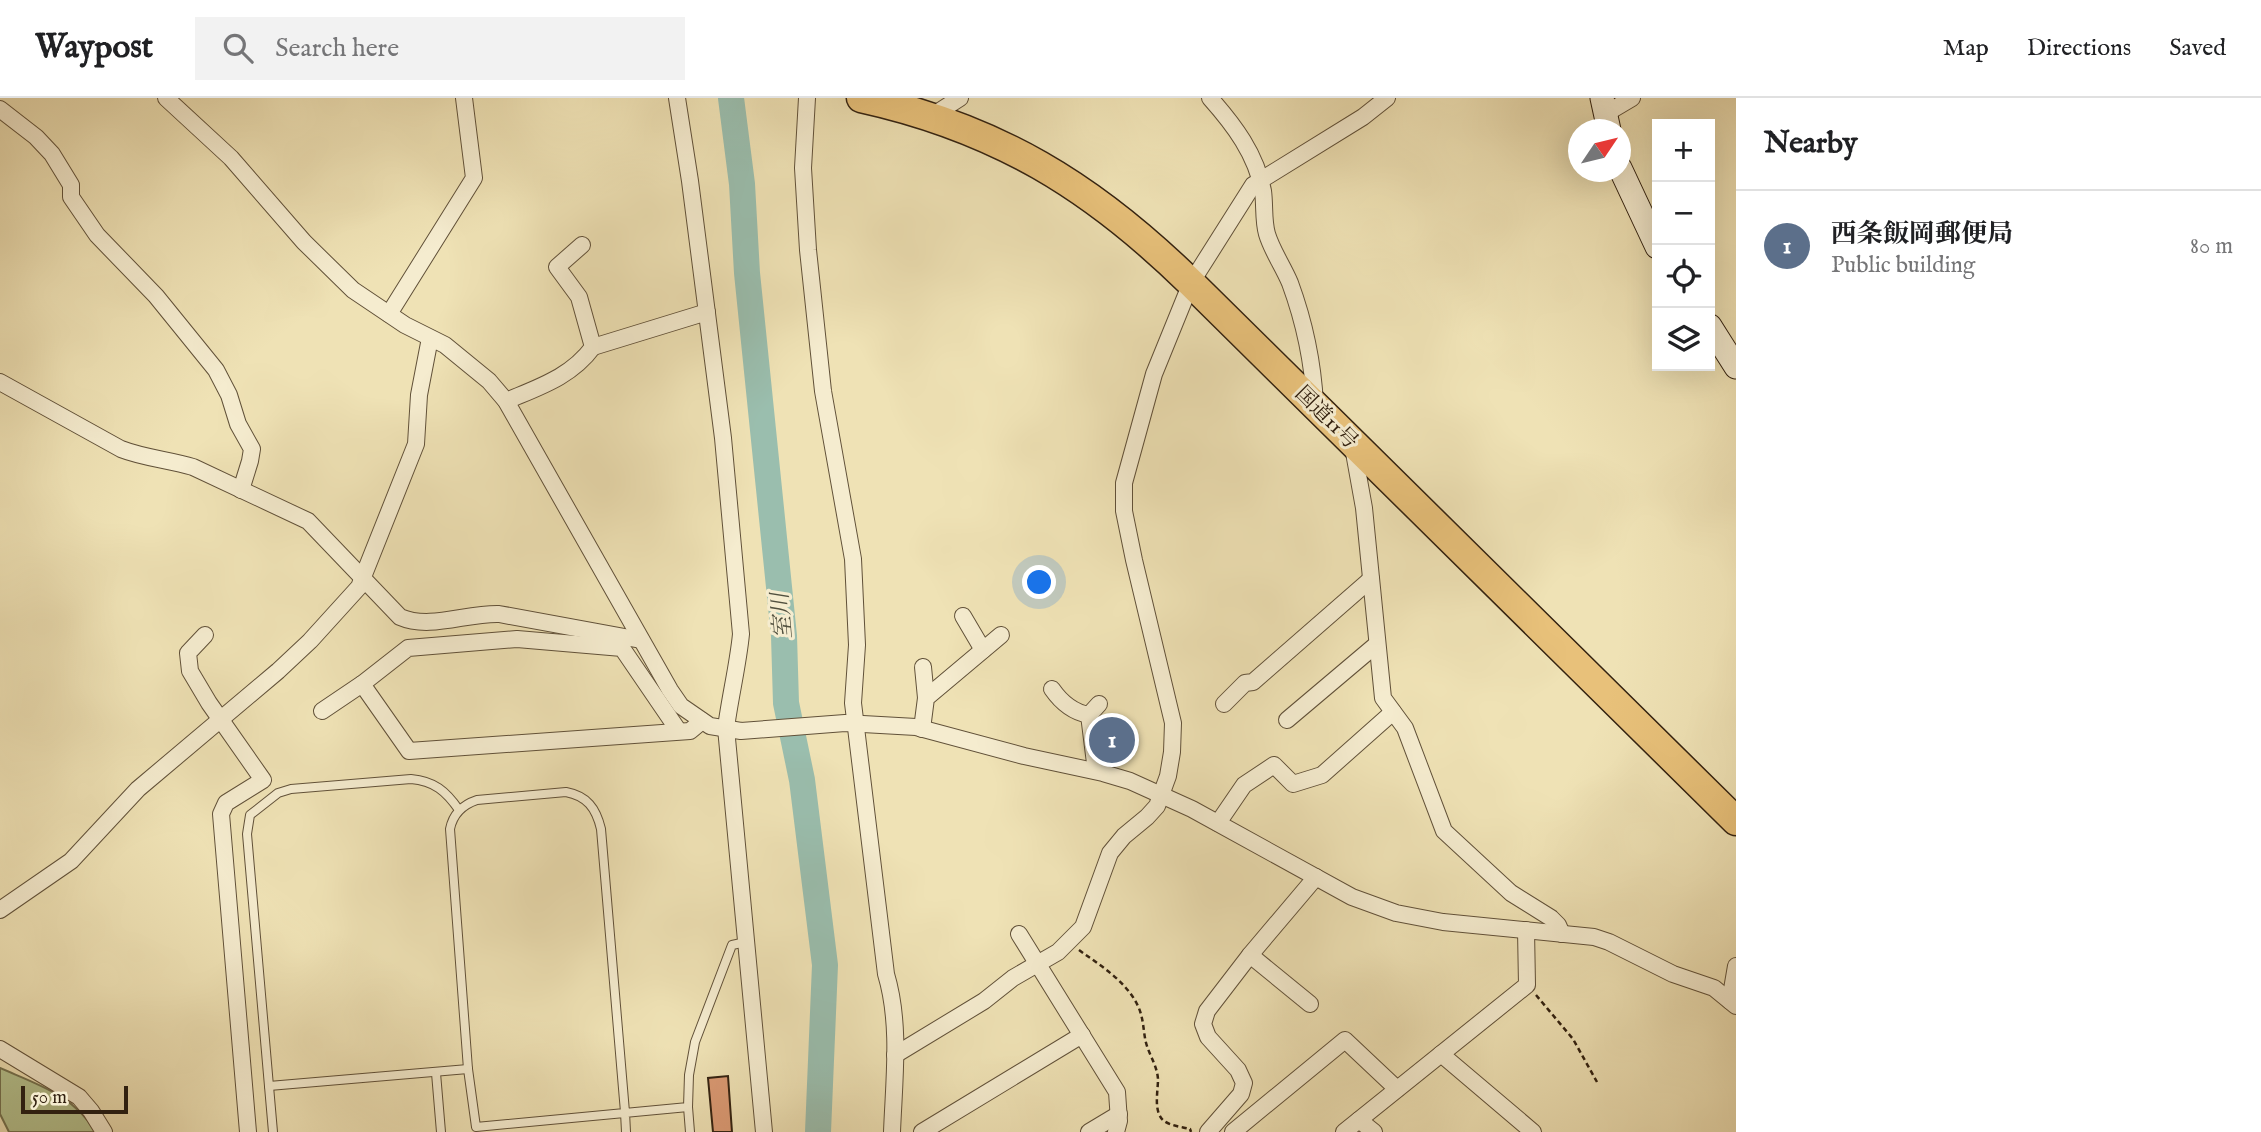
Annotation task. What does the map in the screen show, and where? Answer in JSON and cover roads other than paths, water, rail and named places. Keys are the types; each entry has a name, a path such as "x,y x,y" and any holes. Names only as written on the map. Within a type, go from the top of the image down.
{"highway":[{"name":"国道11号","path":"861,98 932,116 992,139 1056,174 1136,231 1736,821"}],"main road":[{"path":"1627,182 1656,245"},
{"path":"1715,334 1736,367"}],"street":[{"path":"166,98 231,158 304,242 353,290 405,326 445,345 489,381 506,401 681,706 710,726 733,730 851,723 898,725 1130,780 1218,823 1352,897 1396,913 1443,922 1594,937 1672,974 1714,988 1733,1003"},
{"path":"389,314 474,178 464,98"},
{"path":"677,98 689,170 723,438 741,634 731,690 746,942 764,1132"},
{"path":"807,98 803,168 808,250 823,391 852,559 857,645 851,723 886,974 893,996 895,1055 892,1132"},
{"path":"932,116 960,98"},
{"path":"1210,98 1228,118 1256,165 1263,191 1267,232 1290,284 1313,371 1315,405"},
{"path":"895,1055 1058,952 1083,927 1110,853 1124,836 1157,806 1168,776 1173,723 1124,511 1124,483 1154,374 1191,283 1245,194 1260,180 1363,117 1387,98"},
{"path":"1605,114 1632,98"},
{"path":"0,109 36,137 52,154 71,185 71,197 97,235 156,296 216,370 229,396 238,424 252,449 241,490"},
{"path":"582,245 556,267 579,297 593,347"},
{"path":"506,401 561,378 583,361 593,347 707,312"},
{"path":"0,910 71,861 138,789 278,671 310,641 359,587 416,444 419,395 430,338"},
{"path":"0,382 132,454 193,467 309,521 400,617 412,622 430,623 481,613 499,614 641,640"},
{"path":"1352,442 1364,508 1383,698 1405,729 1444,831 1511,893 1551,918 1562,934"},
{"path":"1224,704 1245,683 1253,682 1371,579"},
{"path":"962,616 983,650"},
{"path":"205,635 188,653 190,671 219,719 263,780 226,803 221,814 248,1132"},
{"path":"926,698 1001,635"},
{"path":"322,710 362,684 408,648 517,639 622,648 678,730"},
{"path":"1287,720 1377,644"},
{"path":"922,729 926,698 923,667"},
{"path":"362,684 409,751 690,731 702,721"},
{"path":"1052,688 1062,703 1094,710 1096,771"},
{"path":"1218,823 1244,785 1274,765 1293,784 1315,779 1392,712"},
{"path":"1208,1132 1241,1094 1244,1083 1238,1070 1208,1037 1203,1024 1207,1011 1316,877"},
{"path":"1344,1132 1527,985 1526,930"},
{"path":"1019,934 1117,1091 1119,1121 1116,1132"},
{"path":"1250,955 1310,1004"},
{"path":"1733,1003 1736,966"},
{"path":"922,1132 1082,1035"},
{"path":"1233,1132 1345,1040 1397,1089"},
{"path":"0,1049 79,1097 104,1132"},
{"path":"1441,1054 1533,1132"},
{"path":"1090,1132 1119,1114"},
{"path":"1359,1120 1374,1132"}],"lane":[{"path":"273,1132 247,834 250,815 278,793 291,789 411,779 443,789 459,810"},
{"path":"626,1132 625,1112 601,829 593,807 578,794 566,792 477,800 459,810 452,818 450,829 468,1069 476,1127 625,1112 688,1107"},
{"path":"690,1132 689,1075 695,1042 732,944 746,942"},
{"path":"269,1086 468,1069"},
{"path":"436,1073 441,1132"}],"waterway":[{"name":"室川","path":"731,98 742,184 747,273 784,636 786,703 802,780 825,965 818,1132"}],"place":[{"name":"西条飯岡郵便局","path":"1112,740"}]}
